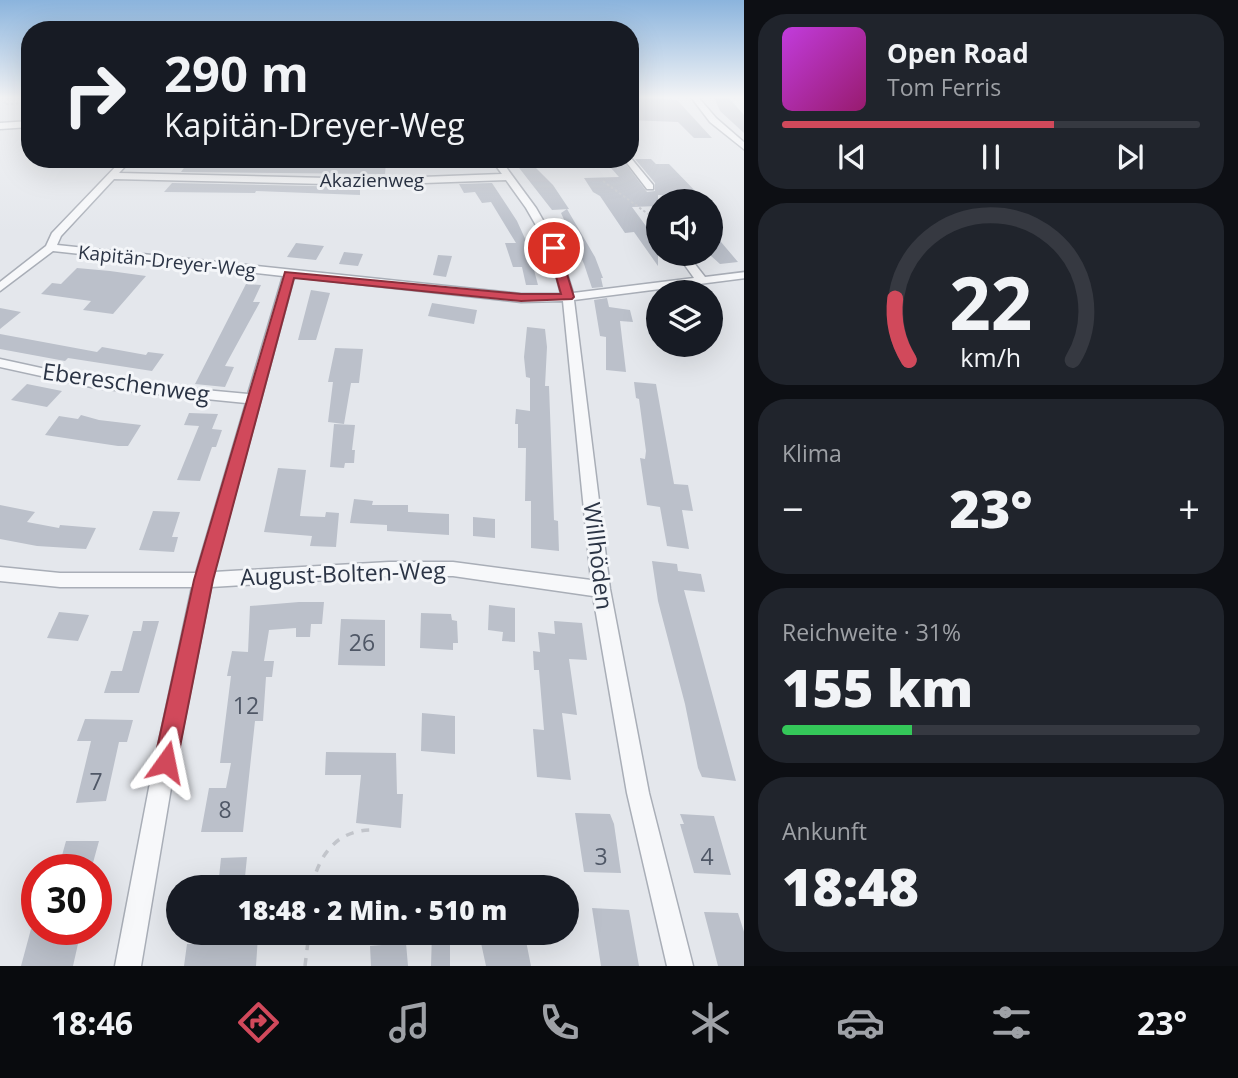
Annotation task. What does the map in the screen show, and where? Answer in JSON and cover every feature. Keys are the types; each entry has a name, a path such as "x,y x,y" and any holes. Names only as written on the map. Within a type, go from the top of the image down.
{"street":[{"path":"0,288 51,248 56,235 120,168"},
{"name":"Willhöden","path":"500,168 531,208 554,248 568,297 601,589 638,793 680,966"},
{"path":"635,168 650,187"},
{"name":"Akazienweg","path":"113,176 369,181 506,177"},
{"name":"Kapitän-Dreyer-Weg","path":"51,248 521,298 568,297 744,275"},
{"path":"691,266 701,279"},
{"path":"128,966 160,788 204,580 289,274"},
{"name":"Ebereschenweg","path":"0,363 96,384 253,399"},
{"name":"August-Bolten-Weg","path":"0,574 60,580 204,580 389,569 453,569 601,589"}],"path":[{"path":"603,181 646,212"},
{"path":"315,875 318,861 326,850 351,830 376,830"},
{"path":"305,966 308,945"}],"building":[{"path":"639,159 651,159 656,164 669,164 693,189 655,189 655,183 639,164"},
{"path":"184,168 386,168 385,174 181,172"},
{"path":"519,168 536,168 553,185 569,209 552,210"},
{"path":"611,168 629,168 646,191 646,206 632,207 646,226 646,249 634,232 625,233 584,178 619,177"},
{"path":"172,183 360,187 360,195 256,191 164,192"},
{"path":"492,183 517,221 532,254 530,255 538,285 526,285 522,267 513,267 505,243 516,243 491,202 482,203 475,192 464,193 459,184"},
{"path":"567,209 595,257 603,278 603,287 592,288 561,213"},
{"path":"296,243 324,246 316,260 287,257"},
{"path":"723,244 738,262 723,264"},
{"path":"344,252 363,254 358,266 339,264"},
{"path":"438,255 452,256 446,277 433,275"},
{"path":"77,268 146,276 113,314 83,310 91,301 41,294 52,283 61,284"},
{"path":"246,284 261,285 253,302 260,302 225,366 234,367 225,387 195,384"},
{"path":"311,290 330,293 316,340 298,340"},
{"path":"607,298 609,307 630,310 633,322 620,321 626,372 606,370 606,337 600,336 594,300"},
{"path":"432,303 477,310 474,324 428,316"},
{"path":"0,308 21,312 0,329"},
{"path":"527,327 545,329 545,386 549,386 554,520 558,521 559,551 531,548 531,501 525,501 526,448 518,448 518,424 515,424 516,409 530,411 530,378 526,377 524,357"},
{"path":"0,334 97,352 102,347 146,355 148,352 164,354 152,371 68,358 65,361 0,349"},
{"path":"335,348 363,349 359,383 351,383 344,424 328,422 333,382 328,382"},
{"path":"634,382 656,384 674,484 688,485 693,511 682,510 689,549 667,546 660,507 647,505 640,458 645,459 646,451"},
{"path":"27,384 62,391 47,407 11,400"},
{"path":"189,413 218,414 212,429 222,430 216,447 212,447 200,481 177,480 199,426 184,425"},
{"path":"81,415 141,425 128,446 45,435 59,416 78,419"},
{"path":"334,424 355,425 352,450 355,450 354,463 345,463 344,468 330,467"},
{"path":"278,468 306,470 300,516 325,517 326,512 339,513 336,547 310,546 312,536 264,532"},
{"path":"354,499 373,501 372,505 408,505 408,512 449,514 449,535 387,531 387,525 350,523"},
{"path":"0,505 35,512 27,522 59,528 60,525 96,528 86,549 37,546 0,539"},
{"path":"153,511 180,512 172,537 178,537 174,552 139,550"},
{"path":"473,517 495,519 495,538 473,536"},
{"path":"652,561 677,564 678,571 701,574 705,592 684,590 736,781 702,777 698,768 685,704 658,601"},
{"path":"324,602 322,624 311,624 310,637 296,637 296,628 269,630 264,661 274,661 272,677 266,677 263,721 255,721 243,832 201,832 209,788 226,788 231,763 220,763 231,676 227,676 232,651 248,652 250,606"},
{"path":"489,605 515,608 515,642 502,641 503,632 488,630"},
{"path":"59,612 89,615 78,641 47,638"},
{"path":"421,613 451,614 452,620 457,621 458,643 453,643 453,650 420,648"},
{"path":"341,619 385,620 385,666 338,665"},
{"path":"143,621 159,621 139,693 104,693 111,671 122,671 133,631 141,631"},
{"path":"554,621 582,623 587,660 569,659 577,715 562,713 571,780 537,777 533,729 544,730 539,670 534,670 533,651 540,652 538,632 555,634"},
{"path":"422,713 455,716 455,754 421,751"},
{"path":"85,719 133,720 127,742 119,742 106,801 76,803 91,741 77,741"},
{"path":"326,752 396,753 397,794 403,794 401,828 356,823 361,775 325,775"},
{"path":"575,813 610,814 621,873 584,872"},
{"path":"680,814 714,816 731,875 694,873 680,824 684,824"},
{"path":"66,841 99,841 95,854 62,854"},
{"path":"247,857 245,875 219,875 221,858"},
{"path":"592,908 629,910 639,966 601,966"},
{"path":"704,912 738,913 744,932 744,966 718,966"},
{"path":"27,945 78,945 73,966 21,966"},
{"path":"187,945 257,945 256,966 184,966"},
{"path":"406,945 408,966 371,966 370,946"},
{"path":"432,945 450,945 450,966 431,966"},
{"path":"481,945 527,945 531,966 486,966"}],"route":[{"path":"166,762 204,580 289,274 521,298 568,297 554,248"}]}
